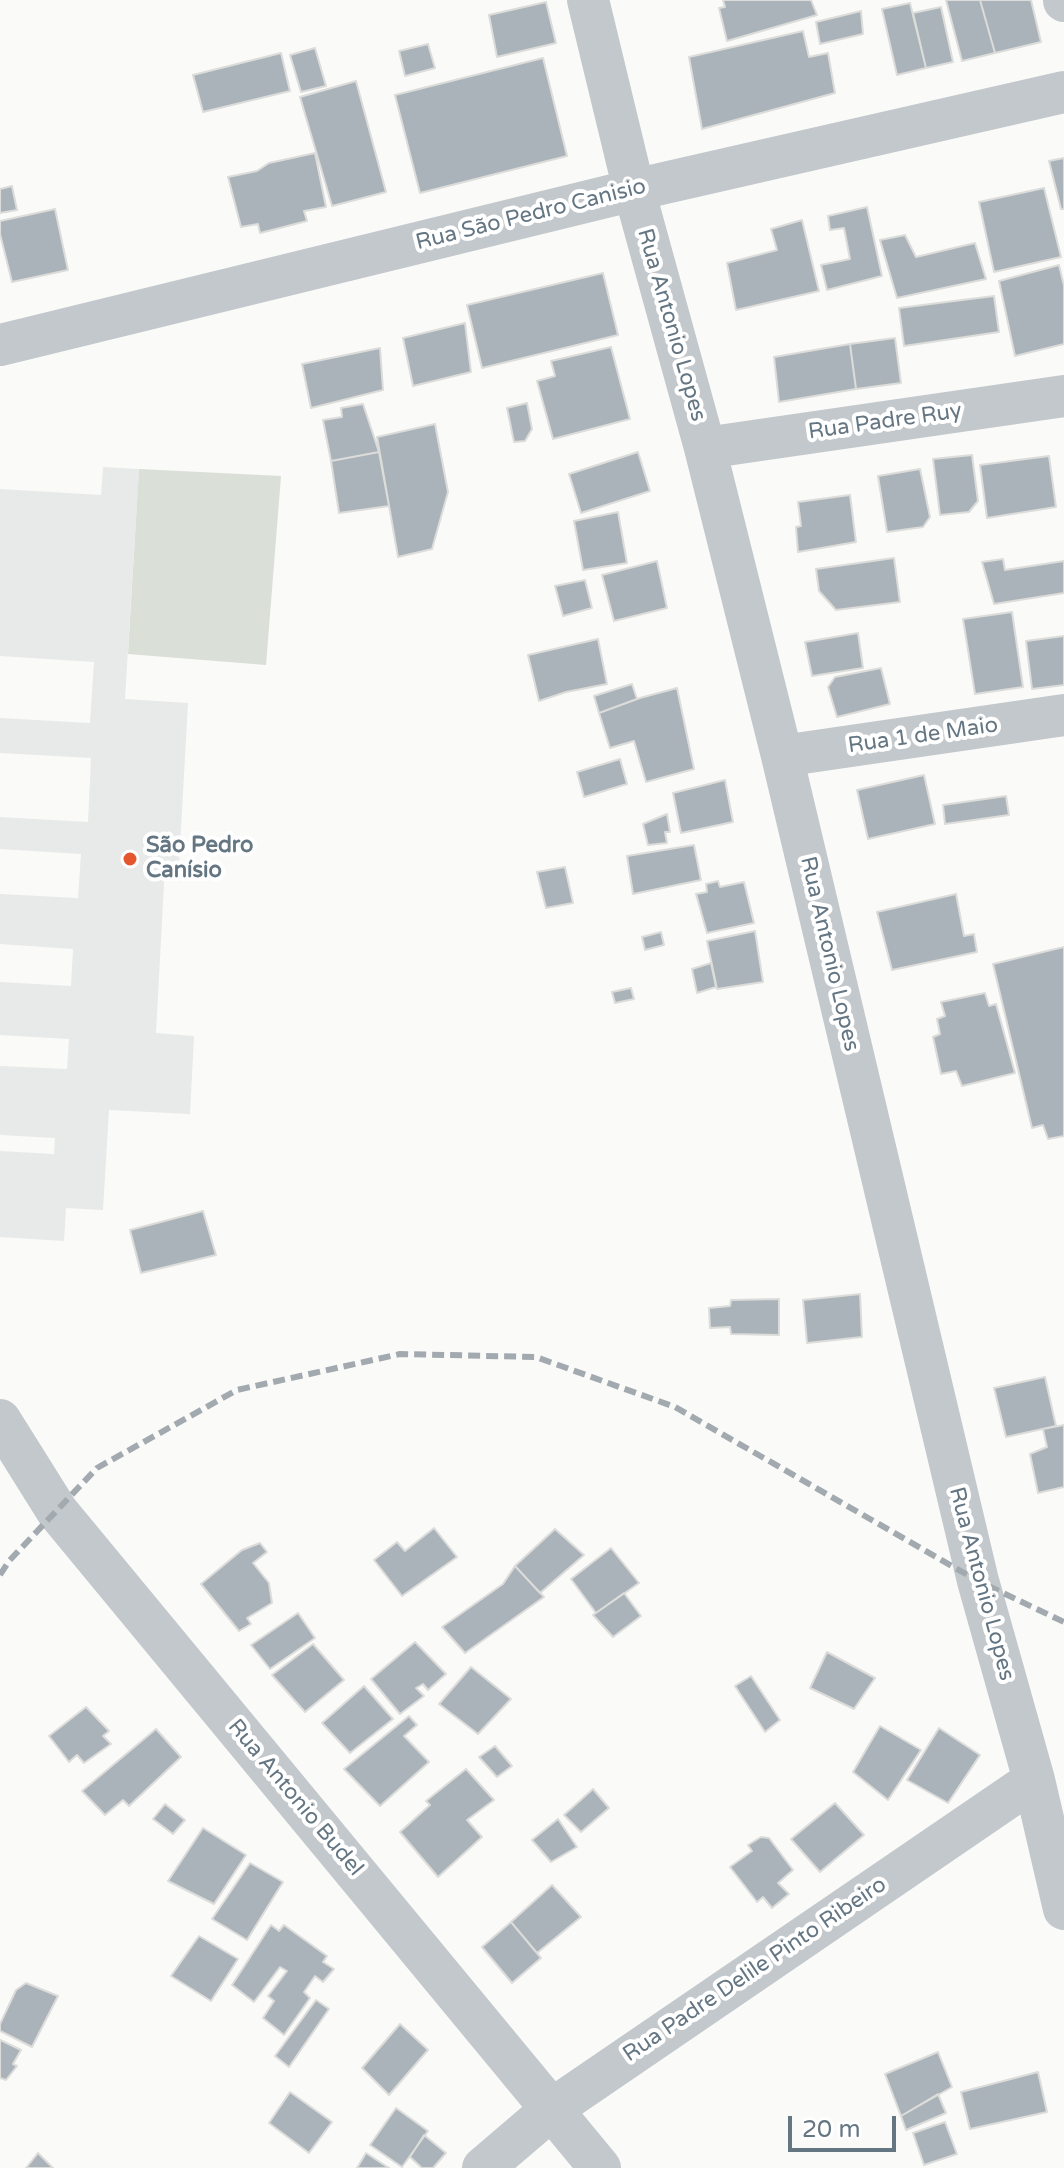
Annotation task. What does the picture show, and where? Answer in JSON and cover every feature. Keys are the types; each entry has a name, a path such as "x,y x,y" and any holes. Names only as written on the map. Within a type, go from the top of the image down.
{"street":[{"name":"Rua Antonio Lopes","path":"588,0 634,190 705,448 782,756 978,1581 1034,1780 1064,1909"},
{"name":"Rua São Pedro Canisio","path":"0,345 634,190 1064,92"},
{"name":"Rua Padre Ruy","path":"705,448 1064,396"},
{"name":"Rua 1 de Maio","path":"782,756 1064,715"},
{"name":"Rua Antonio Budel","path":"0,1423 57,1511 600,2168"},
{"name":"Rua Padre Delile Pinto Ribeiro","path":"483,2168 552,2109 1034,1780"}],"shaded area":[{"name":"São Pedro Canísio","path":"103,467 139,469 125,699 188,703 179,865 165,865 156,1033 194,1036 190,1114 109,1110 103,1210 66,1208 64,1241 0,1237 0,1151 54,1154 55,1138 0,1135 0,1066 67,1069 69,1039 0,1035 0,982 71,986 73,949 0,944 0,894 78,898 81,854 0,849 0,817 88,822 91,758 0,753 0,718 90,723 94,662 0,656 0,489 101,495"},
{"path":"139,469 281,476 266,665 128,654"}],"building":[{"path":"723,0 811,0 817,15 727,41 719,8 725,7"},
{"path":"946,0 980,0 995,53 962,61"},
{"path":"980,0 1031,0 1041,42 995,53"},
{"path":"546,2 556,43 497,57 489,15"},
{"path":"910,3 926,68 897,75 882,9"},
{"path":"941,7 953,62 926,68 913,13"},
{"path":"861,11 863,34 820,44 816,22"},
{"path":"803,31 809,57 828,53 835,93 702,129 689,57"},
{"path":"428,44 435,68 405,76 399,51"},
{"path":"315,48 326,86 301,92 290,55"},
{"path":"281,53 290,91 203,112 193,75"},
{"path":"543,58 567,156 420,193 395,95"},
{"path":"356,81 386,192 332,206 300,97"},
{"path":"315,153 326,207 304,211 307,221 260,233 258,224 241,227 228,177 257,171 269,163"},
{"path":"1064,158 1064,209 1061,209 1049,161"},
{"path":"12,186 17,210 0,213 0,189"},
{"path":"1044,188 1061,257 994,272 979,202"},
{"path":"867,207 882,276 827,290 821,265 850,259 844,228 830,230 828,216"},
{"path":"55,209 68,270 12,282 0,234 0,221"},
{"path":"802,220 819,291 736,310 727,263 777,250 771,229"},
{"path":"905,235 916,257 975,243 986,279 897,298 880,240"},
{"path":"1059,265 1064,286 1064,344 1015,356 999,281"},
{"path":"603,273 618,335 482,368 467,305"},
{"path":"994,296 999,332 904,346 899,308"},
{"path":"465,323 471,372 413,386 403,338"},
{"path":"895,338 901,383 856,389 850,344"},
{"path":"850,344 856,389 779,402 774,357"},
{"path":"611,347 630,419 553,439 537,381 555,376 551,361"},
{"path":"380,348 383,390 311,408 302,364"},
{"path":"527,403 532,429 525,441 514,442 507,408"},
{"path":"363,404 379,452 331,461 323,420 342,417 341,408"},
{"path":"435,424 448,492 432,549 398,557 377,437"},
{"path":"379,452 389,506 339,513 331,461"},
{"path":"638,452 650,491 581,513 569,474"},
{"path":"972,455 978,501 969,512 940,515 933,459"},
{"path":"1049,456 1056,507 987,518 980,465"},
{"path":"920,469 930,517 923,527 887,532 878,476"},
{"path":"850,495 856,542 798,552 796,527 801,526 798,502"},
{"path":"618,512 627,563 583,570 574,521"},
{"path":"894,558 900,602 836,610 819,591 816,569"},
{"path":"1003,559 1005,570 1064,561 1064,593 994,604 982,562"},
{"path":"657,561 667,608 614,621 602,575"},
{"path":"585,580 592,608 563,616 555,586"},
{"path":"1012,612 1023,687 975,694 963,619"},
{"path":"858,633 863,668 812,676 805,642"},
{"path":"1064,636 1064,685 1032,689 1026,641"},
{"path":"598,639 607,684 539,701 528,655"},
{"path":"881,668 890,704 837,717 828,687 835,677"},
{"path":"632,684 637,699 599,713 594,696"},
{"path":"677,688 694,769 646,782 634,741 610,748 599,713"},
{"path":"620,759 627,784 584,797 577,772"},
{"path":"924,775 935,824 868,839 857,790"},
{"path":"725,780 733,822 681,833 673,793"},
{"path":"1006,796 1009,815 945,824 943,805"},
{"path":"667,814 670,832 665,832 667,843 648,845 643,824"},
{"path":"694,845 701,880 633,894 627,856"},
{"path":"565,867 573,903 546,908 537,872"},
{"path":"718,881 720,887 744,882 754,923 707,933 696,894 707,892 706,884"},
{"path":"956,894 964,936 974,934 977,952 892,970 877,912"},
{"path":"755,931 763,982 717,989 707,941"},
{"path":"661,932 664,945 645,950 642,937"},
{"path":"1064,947 1064,1136 1048,1139 1043,1125 1032,1128 993,964"},
{"path":"711,963 716,987 697,993 692,969"},
{"path":"631,988 634,999 615,1003 612,992"},
{"path":"985,993 989,1006 996,1004 1015,1073 962,1086 956,1071 941,1074 933,1037 940,1034 937,1019 945,1016 941,1002"},
{"path":"203,1211 216,1255 141,1273 130,1230"},
{"path":"860,1294 862,1337 807,1343 803,1300"},
{"path":"779,1299 779,1335 731,1334 730,1327 710,1328 709,1308 730,1306 731,1300"},
{"path":"1045,1377 1056,1426 1006,1437 994,1388"},
{"path":"1064,1425 1064,1487 1038,1493 1030,1454 1047,1447 1043,1429"},
{"path":"434,1528 457,1557 402,1596 374,1560 397,1542 405,1551"},
{"path":"555,1529 584,1555 540,1593 515,1566"},
{"path":"260,1543 267,1552 253,1563 269,1583 272,1603 247,1618 251,1624 239,1631 201,1584 242,1550"},
{"path":"611,1548 639,1583 596,1613 571,1579"},
{"path":"515,1566 544,1597 465,1653 442,1627 503,1584"},
{"path":"624,1593 641,1616 613,1637 593,1615"},
{"path":"298,1613 315,1638 270,1669 251,1645"},
{"path":"415,1642 446,1674 428,1690 423,1684 416,1688 424,1696 400,1714 371,1679"},
{"path":"313,1644 344,1680 305,1712 272,1675"},
{"path":"827,1652 875,1678 854,1709 810,1688"},
{"path":"471,1667 511,1699 478,1734 439,1704"},
{"path":"751,1676 780,1720 765,1732 735,1686"},
{"path":"364,1686 393,1719 350,1753 322,1723"},
{"path":"86,1707 109,1731 103,1736 111,1744 84,1763 77,1755 69,1762 49,1736"},
{"path":"409,1716 417,1725 404,1736 429,1762 380,1806 344,1769"},
{"path":"880,1726 921,1750 888,1800 853,1772"},
{"path":"939,1728 980,1755 948,1803 907,1780"},
{"path":"156,1729 181,1757 129,1806 123,1800 105,1815 82,1791"},
{"path":"495,1746 512,1766 497,1777 479,1757"},
{"path":"466,1769 494,1800 467,1820 482,1837 438,1877 400,1832 430,1805 426,1801"},
{"path":"593,1789 609,1808 581,1832 564,1815"},
{"path":"835,1803 864,1835 820,1872 791,1839"},
{"path":"165,1804 185,1820 173,1834 153,1819"},
{"path":"558,1819 577,1847 551,1862 532,1840"},
{"path":"203,1828 246,1855 214,1904 168,1881"},
{"path":"761,1837 769,1838 793,1870 778,1883 789,1894 772,1908 763,1897 757,1902 730,1867 752,1851 748,1845"},
{"path":"250,1863 283,1882 247,1940 212,1919"},
{"path":"552,1885 581,1917 537,1953 511,1922"},
{"path":"511,1922 541,1958 512,1983 482,1947"},
{"path":"271,1925 279,1931 284,1925 327,1956 323,1962 334,1969 323,1982 315,1976 304,1992 310,1998 284,2035 263,2018 274,2001 268,1996 287,1971 280,1967 254,2002 232,1985"},
{"path":"199,1936 238,1959 211,2001 171,1976"},
{"path":"26,1983 58,1996 32,2047 0,2031 0,2024 16,1990"},
{"path":"316,2000 329,2009 289,2067 275,2056"},
{"path":"400,2024 428,2050 389,2095 362,2068"},
{"path":"0,2040 21,2050 13,2064 17,2066 6,2080 0,2078"},
{"path":"938,2052 952,2087 901,2116 885,2074"},
{"path":"1038,2072 1047,2112 970,2129 961,2092"},
{"path":"290,2092 332,2122 309,2153 269,2123"},
{"path":"938,2094 946,2113 906,2130 901,2116"},
{"path":"396,2108 428,2131 402,2167 370,2145"},
{"path":"945,2122 957,2154 924,2165 913,2133"},
{"path":"424,2135 446,2153 433,2168 422,2168 410,2157"},
{"path":"38,2153 53,2168 26,2168"},
{"path":"366,2153 389,2168 357,2168"}],"railway":[{"path":"0,1575 9,1561 97,1468 237,1390 400,1354 536,1357 675,1407 978,1581 1064,1622"}],"place":[{"name":"São Pedro Canísio","path":"130,859"}]}
